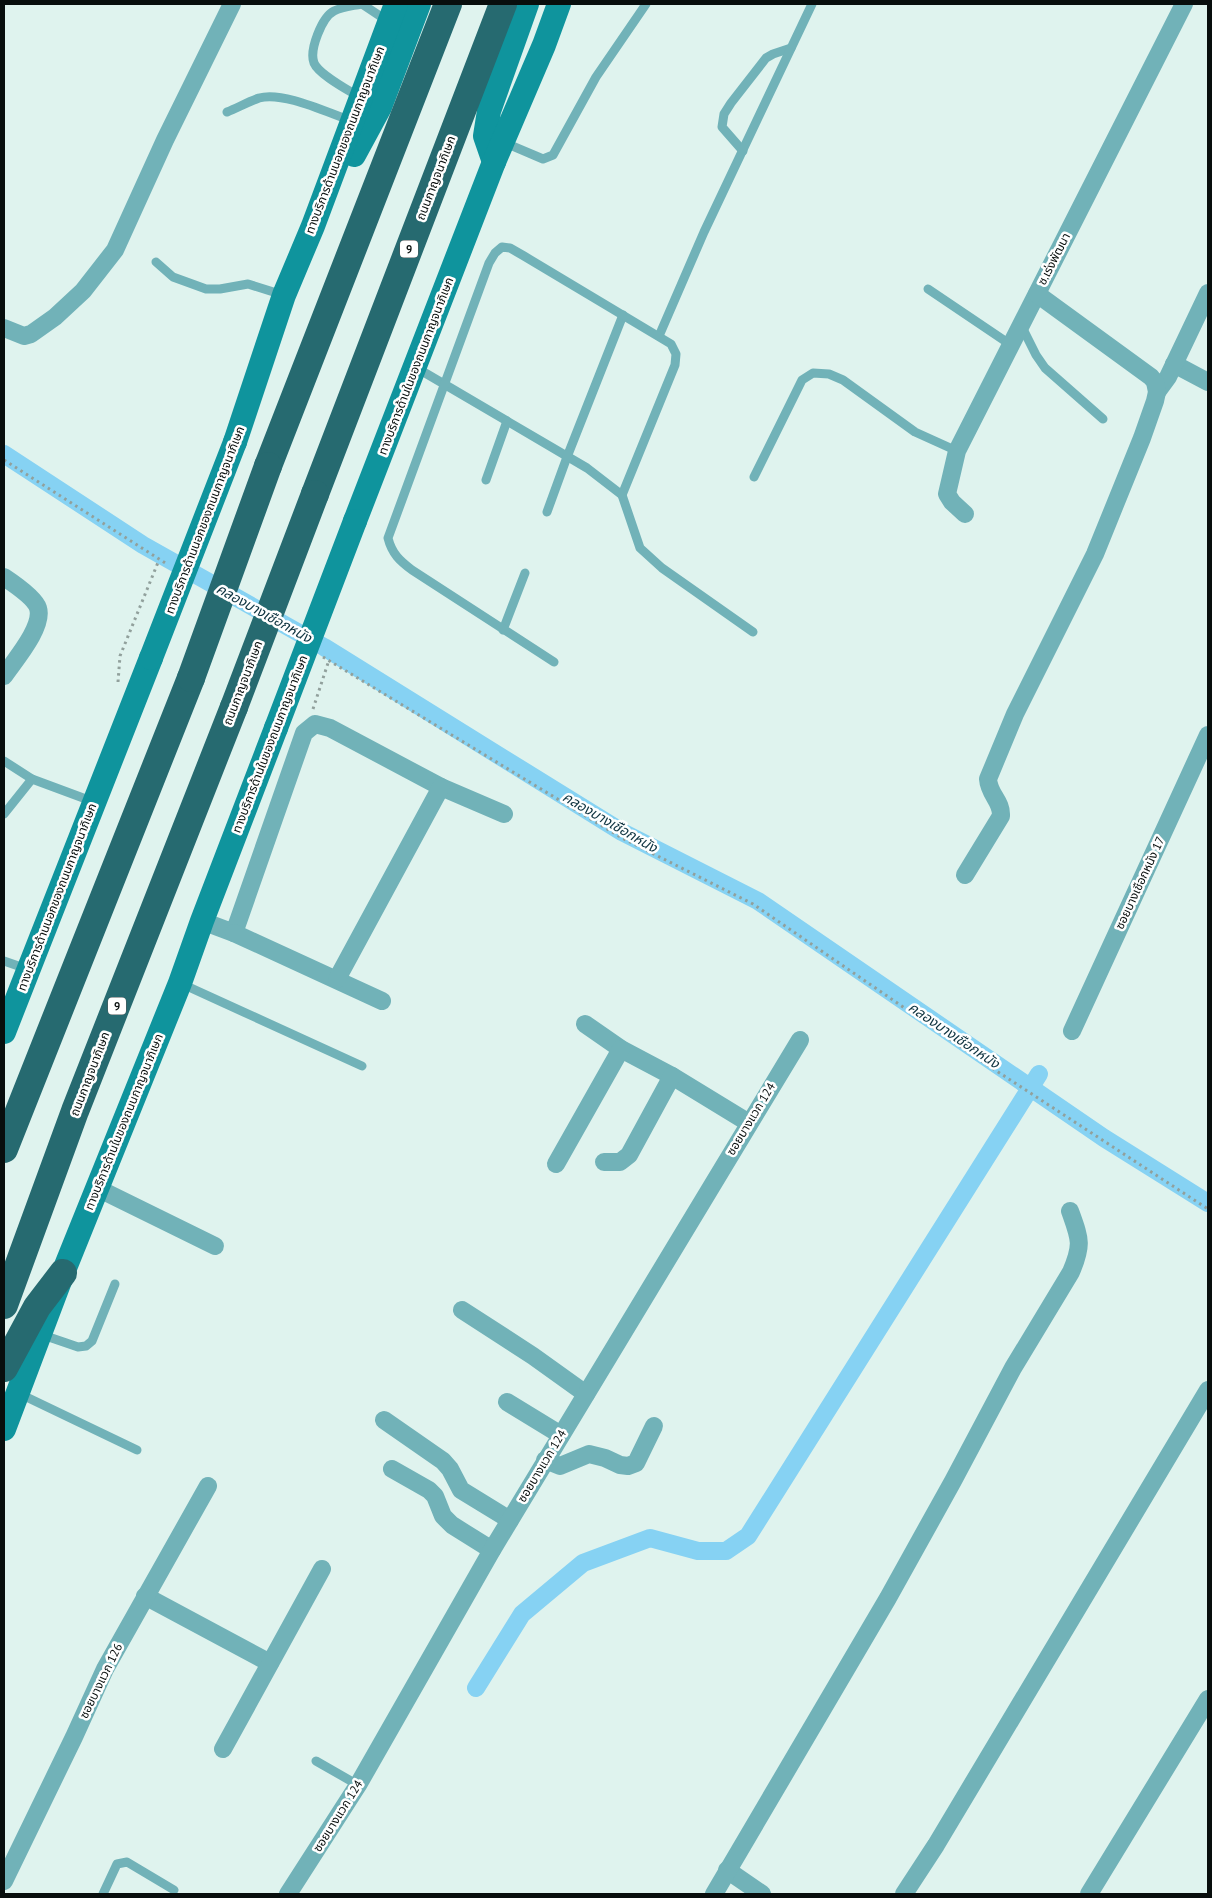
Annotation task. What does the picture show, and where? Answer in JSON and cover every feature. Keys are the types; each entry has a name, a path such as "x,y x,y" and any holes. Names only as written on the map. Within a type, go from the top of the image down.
{"highway":[{"path":"4,1149 191,678 268,466 448,4"},
{"name":"ถนนกาญจนาภิเษก","path":"4,1305 79,1102 234,707 503,4"},
{"path":"4,1368 37,1307 63,1272"}],"main road":[{"path":"313,226 380,107 419,4"},
{"path":"499,152 485,136 489,111 527,4"},
{"name":"ทางบริการด้านในของถนนกาญจนาภิเษก","path":"4,1429 63,1272 180,983 202,921 415,366 559,4"},
{"name":"ทางบริการด้านนอกของถนนกาญจนาภิเษก","path":"4,1032 235,442 284,295 313,226 393,13"}],"street":[{"path":"4,328 24,336 32,334 55,317 84,291 115,250 165,140 232,4"},
{"name":"ซ.เร่งพัฒนา","path":"965,514 952,502 947,494 957,451 1184,4"},
{"path":"1037,294 1151,377 1155,382 1157,392"},
{"path":"965,875 1001,816 1001,808 989,789 988,779 1015,714 1095,554 1142,438 1157,392 1168,377 1208,295"},
{"path":"1174,364 1208,382"},
{"path":"4,577 38,606 39,616 35,630 4,676"},
{"path":"234,933 304,733 315,724 330,728 441,787 504,814"},
{"name":"ซอยบางเชือกหนัง 17","path":"1072,1031 1208,735"},
{"path":"337,979 441,787"},
{"path":"202,921 234,933 382,1001"},
{"path":"585,1024 621,1048 750,1123"},
{"name":"ซอยบางแวก 124","path":"288,1894 358,1785 492,1550 800,1040"},
{"path":"556,1164 621,1048"},
{"path":"604,1162 620,1162 629,1155 672,1076"},
{"path":"97,1188 215,1246"},
{"path":"714,1894 726,1870 888,1598 954,1481 1013,1368 1071,1272 1078,1256 1080,1239 1070,1211"},
{"path":"462,1310 533,1356 586,1394"},
{"path":"904,1894 936,1845 1208,1390"},
{"path":"507,1402 561,1435"},
{"path":"384,1420 443,1461 461,1490 510,1520"},
{"path":"546,1460 560,1466 589,1454 628,1466 636,1462 654,1426"},
{"path":"392,1469 429,1490 435,1496 443,1516 452,1525 492,1550"},
{"name":"ซอยบางแวก 126","path":"4,1881 74,1738 105,1669 208,1486"},
{"path":"223,1749 322,1569"},
{"path":"145,1596 270,1663"},
{"path":"1089,1894 1208,1699"},
{"path":"726,1870 762,1894"}],"lane":[{"path":"362,98 338,85 314,63 313,50 324,19 333,11 362,4 393,13"},
{"path":"499,152 543,159 552,155 596,77 646,4"},
{"path":"659,336 704,232 812,4"},
{"path":"743,151 722,127 724,114 766,58 791,48"},
{"path":"227,112 260,98 274,96 353,121"},
{"path":"554,662 412,570 397,558 391,550 388,538 489,263 495,253 502,247 510,248 659,336 671,344 676,354 675,365 622,495"},
{"path":"156,262 173,277 206,288 220,289 248,284 284,295"},
{"path":"928,290 1011,345"},
{"path":"546,512 623,315"},
{"path":"1021,325 1036,355 1045,368 1103,419"},
{"path":"415,366 587,468 622,495 640,548 662,568 754,632"},
{"path":"754,477 802,380 813,373 829,374 843,380 915,432 957,451"},
{"path":"486,480 508,421"},
{"path":"504,630 525,573"},
{"path":"4,761 32,779 94,802"},
{"path":"4,814 32,779"},
{"path":"4,961 28,970"},
{"path":"180,983 362,1066"},
{"path":"40,1334 78,1346 86,1346 92,1341 115,1284"},
{"path":"18,1393 137,1450"},
{"path":"316,1761 358,1785"},
{"path":"103,1894 117,1864 127,1862 174,1890"}],"path":[{"path":"4,460 169,566"},
{"path":"118,682 120,656 159,560"},
{"path":"321,655 622,838 754,904 992,1068 1208,1209"},
{"path":"304,733 329,660"}],"waterway":[{"name":"คลองบางเชือกหนัง","path":"4,454 143,545 324,647 622,832 758,901 1104,1138 1208,1203"},
{"path":"476,1688 522,1614 583,1563 650,1538 698,1551 726,1551 748,1536 1039,1074"}]}
